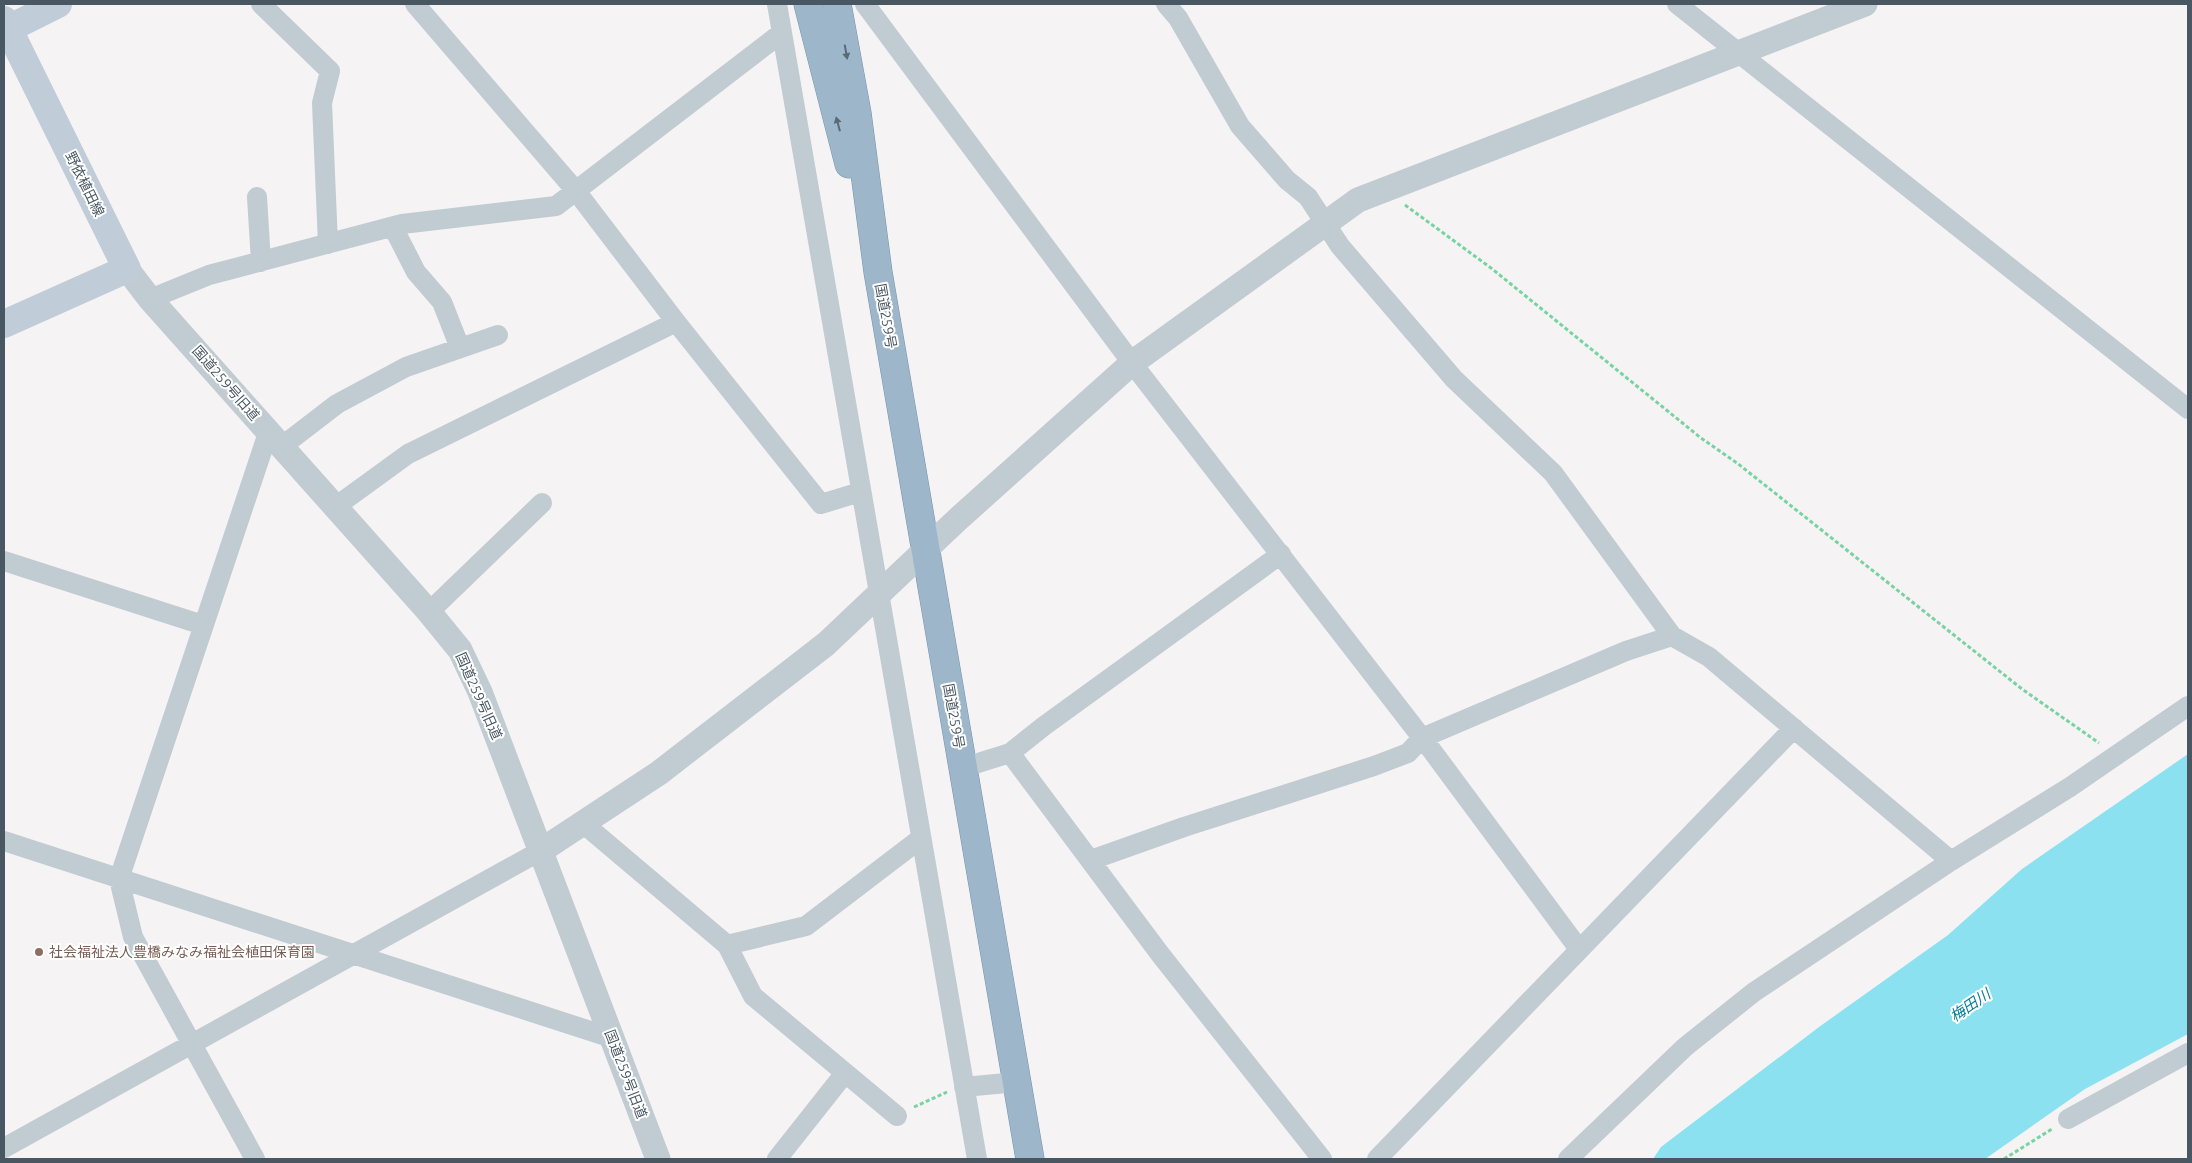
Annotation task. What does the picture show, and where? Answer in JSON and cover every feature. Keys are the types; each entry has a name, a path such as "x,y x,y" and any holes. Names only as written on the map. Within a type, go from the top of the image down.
{"highway":[{"name":"国道259号","path":"808,4 878,272"},
{"name":"国道259号","path":"838,4 857,113 878,272 1030,1159"}],"main road":[{"name":"野依植田線","path":"58,4 5,27 127,269"},
{"path":"4,324 127,269"}],"street":[{"path":"261,4 330,72 322,103 328,244"},
{"path":"415,4 576,191 676,322 821,504 860,492"},
{"path":"777,4 780,34 819,243 860,492 880,591 920,839 977,1159"},
{"path":"865,4 1132,363 1422,738 1580,948"},
{"path":"1166,4 1178,18 1240,126 1287,180 1308,197 1325,223 1370,281 1454,378 1553,473 1672,636 1709,658 1951,861"},
{"path":"1677,4 2188,408"},
{"path":"4,1148 542,850 659,773 826,644 925,549 1132,363 1358,200 1865,4"},
{"path":"150,299 209,275 393,227 556,206 609,163 780,34"},
{"path":"257,197 261,262"},
{"path":"393,227 416,272 442,302 460,348"},
{"name":"国道259号旧道","path":"127,269 150,299 429,612 460,650 480,692 542,850 658,1159"},
{"path":"335,508 408,454 676,322"},
{"path":"255,1159 133,937 119,879 203,625 274,440 406,367 498,335"},
{"path":"429,612 542,503"},
{"path":"962,768 1010,753 1044,726 1281,554"},
{"path":"4,560 203,625"},
{"path":"1091,860 1184,827 1374,766 1408,752 1422,738 1626,651 1672,636"},
{"path":"1568,1159 1685,1047 1754,992 2188,706"},
{"path":"1377,1159 1794,728"},
{"path":"1010,753 1160,954 1322,1159"},
{"path":"584,824 727,945 754,996 897,1116"},
{"path":"727,945 806,926 920,839"},
{"path":"4,841 612,1038"},
{"path":"2068,1119 2188,1053"},
{"path":"777,1159 845,1073"},
{"path":"964,1087 1017,1082"}],"path":[{"path":"1384,190 1451,237 1701,438 1737,463 2022,689 2116,755"},
{"path":"897,1116 928,1098 964,1087"},
{"path":"2004,1159 2068,1119"}],"water":[{"name":"梅田川","path":"2188,754 2188,1034 2085,1089 1985,1159 1653,1159 1661,1147 1819,1027 1948,935 2022,869"}],"place":[{"name":"社会福祉法人豊橋みなみ福祉会植田保育園","path":"39,952"}]}
